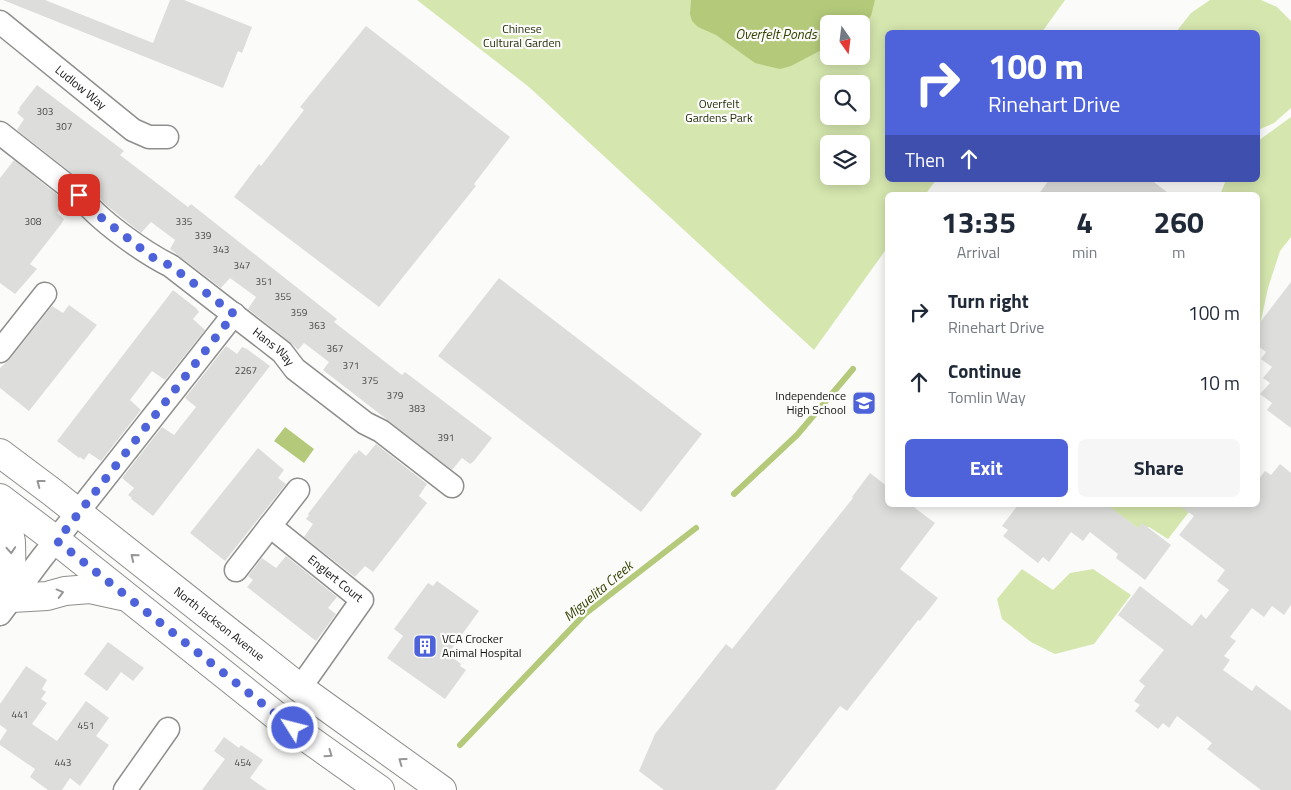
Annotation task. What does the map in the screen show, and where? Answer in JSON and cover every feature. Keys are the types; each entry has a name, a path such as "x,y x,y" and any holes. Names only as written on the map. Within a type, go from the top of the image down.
{"main road":[{"name":"North Jackson Avenue","path":"0,453 300,688 442,790"},
{"path":"0,498 57,541 279,718 380,790"},
{"path":"0,503 10,531 11,542 6,606 65,591 90,589 125,597"}],"street":[{"name":"Ludlow Way","path":"0,22 132,130 149,137 167,137"},
{"name":"Hans Way","path":"0,134 79,195 89,208 152,257 171,266 282,352 295,369 366,423 381,430 452,486"},
{"path":"0,351 8,324 45,294"},
{"path":"6,606 234,314"},
{"path":"236,570 298,490"},
{"name":"Englert Court","path":"270,526 362,600 300,688"},
{"path":"125,790 168,729"}],"green space":[{"name":"Overfelt Gardens Park","path":"417,0 1065,0 1043,30 885,30 885,182 935,182 927,192 885,192 885,251 814,350 529,87"},
{"path":"1210,0 1261,0 1277,7 1291,21 1291,108 1274,123 1260,129 1260,30 1178,30 1191,13"},
{"path":"1291,117 1291,237 1280,251 1268,288 1260,325 1260,192 1221,192 1225,182 1260,182 1260,140"},
{"path":"1109,507 1192,508 1168,539 1149,527 1139,529"},
{"path":"1022,569 1053,590 1070,573 1093,569 1131,595 1094,644 1055,654 1031,642 1002,619 997,599"}],"water":[{"name":"Overfelt Ponds","path":"691,0 875,0 870,17 870,15 820,15 820,51 791,66 780,69 755,63 716,35 698,27 692,21 690,14"},
{"path":"285,427 314,449 304,463 274,441"}],"building":[{"path":"3,0 45,0 153,43 170,0 184,0 252,27 242,53 238,51 223,88"},
{"path":"366,26 510,137 474,184 476,186 379,307 234,197 259,164 261,166 304,110 300,107"},
{"path":"37,85 124,151 120,155 188,207 191,204 337,319 334,322 402,375 405,372 492,438 474,461 470,464 462,458 452,470 323,370 329,362 304,343 298,350 248,309 256,297 230,278 221,288 170,249 175,240 151,222 141,233 106,205 87,185 17,130 24,119 17,113 19,108"},
{"path":"14,160 65,201 57,213 64,219 62,223 30,264 37,269 15,294 0,283 0,178"},
{"path":"1048,182 1154,182 1167,192 1040,192"},
{"path":"499,278 702,434 641,512 438,356"},
{"path":"1291,282 1291,428 1267,410 1272,403 1260,394 1270,383 1263,378 1272,367 1261,359 1266,352 1260,348 1260,322"},
{"path":"173,290 196,308 199,312 193,319 205,330 165,380 152,371 130,400 141,410 101,461 89,453 84,460 79,458 57,441"},
{"path":"69,305 97,325 29,411 0,388 0,368 10,359 52,306 63,313"},
{"path":"226,346 237,354 242,347 247,349 270,366 153,516 131,499 128,495 134,488 122,478 162,427 174,435 196,407 185,398"},
{"path":"376,444 427,484 419,496 427,503 373,572 365,566 355,577 304,537 313,524 306,519 355,453 359,450 366,456"},
{"path":"258,448 284,470 278,478 286,484 225,561 190,533"},
{"path":"1280,464 1291,473 1291,605 1284,615 1272,606 1264,617 1252,608 1230,637 1236,641 1224,656 1230,660 1223,670 1252,691 1256,685 1291,711 1291,790 1261,790 1207,749 1212,743 1177,716 1169,728 1163,723 1158,729 1135,711 1140,705 1134,701 1145,686 1139,681 1164,650 1118,615 1140,586 1192,626 1201,614 1206,619 1229,590 1217,581 1225,570 1179,535 1194,516 1181,507 1260,507 1260,477 1265,471 1271,475"},
{"path":"870,473 885,485 885,507 914,507 935,523 900,569 938,598 920,621 918,620 847,711 840,706 775,790 664,790 639,771 655,734 726,644 732,649"},
{"path":"1016,507 1110,507 1138,528 1142,523 1171,545 1145,580 1116,558 1118,554 1090,532 1083,541 1071,532 1049,562 1043,557 1038,563 1003,536 1008,530 1002,526"},
{"path":"286,556 337,597 328,608 336,614 316,641 247,587 253,580 248,576 262,558 276,568"},
{"name":"VCA Crocker Animal Hospital","path":"437,581 479,611 448,654 466,670 445,699 387,658 403,636 394,629 428,583 433,586"},
{"path":"108,642 144,668 133,681 121,672 107,691 84,674"},
{"path":"26,666 47,680 42,689 46,692 41,699 47,703 32,724 57,741 86,701 109,718 96,736 109,745 80,786 70,778 62,790 48,790 30,777 35,769 0,745 0,741 7,730 0,725 0,704"},
{"path":"224,737 239,748 241,745 263,760 250,778 267,790 202,790 225,759 214,751"}],"waterway":[{"name":"Miguelita Creek","path":"734,494 797,435 853,369"},
{"name":"Miguelita Creek","path":"460,745 585,614 696,528"}],"place":[{"name":"Independence High School","path":"864,403"},
{"name":"VCA Crocker Animal Hospital","path":"425,646"}],"route":[{"path":"79,195 89,208 152,257 171,266 234,314 57,541 293,728"}],"park label":[{"name":"Chinese Cultural Garden","path":"522,36"}]}
